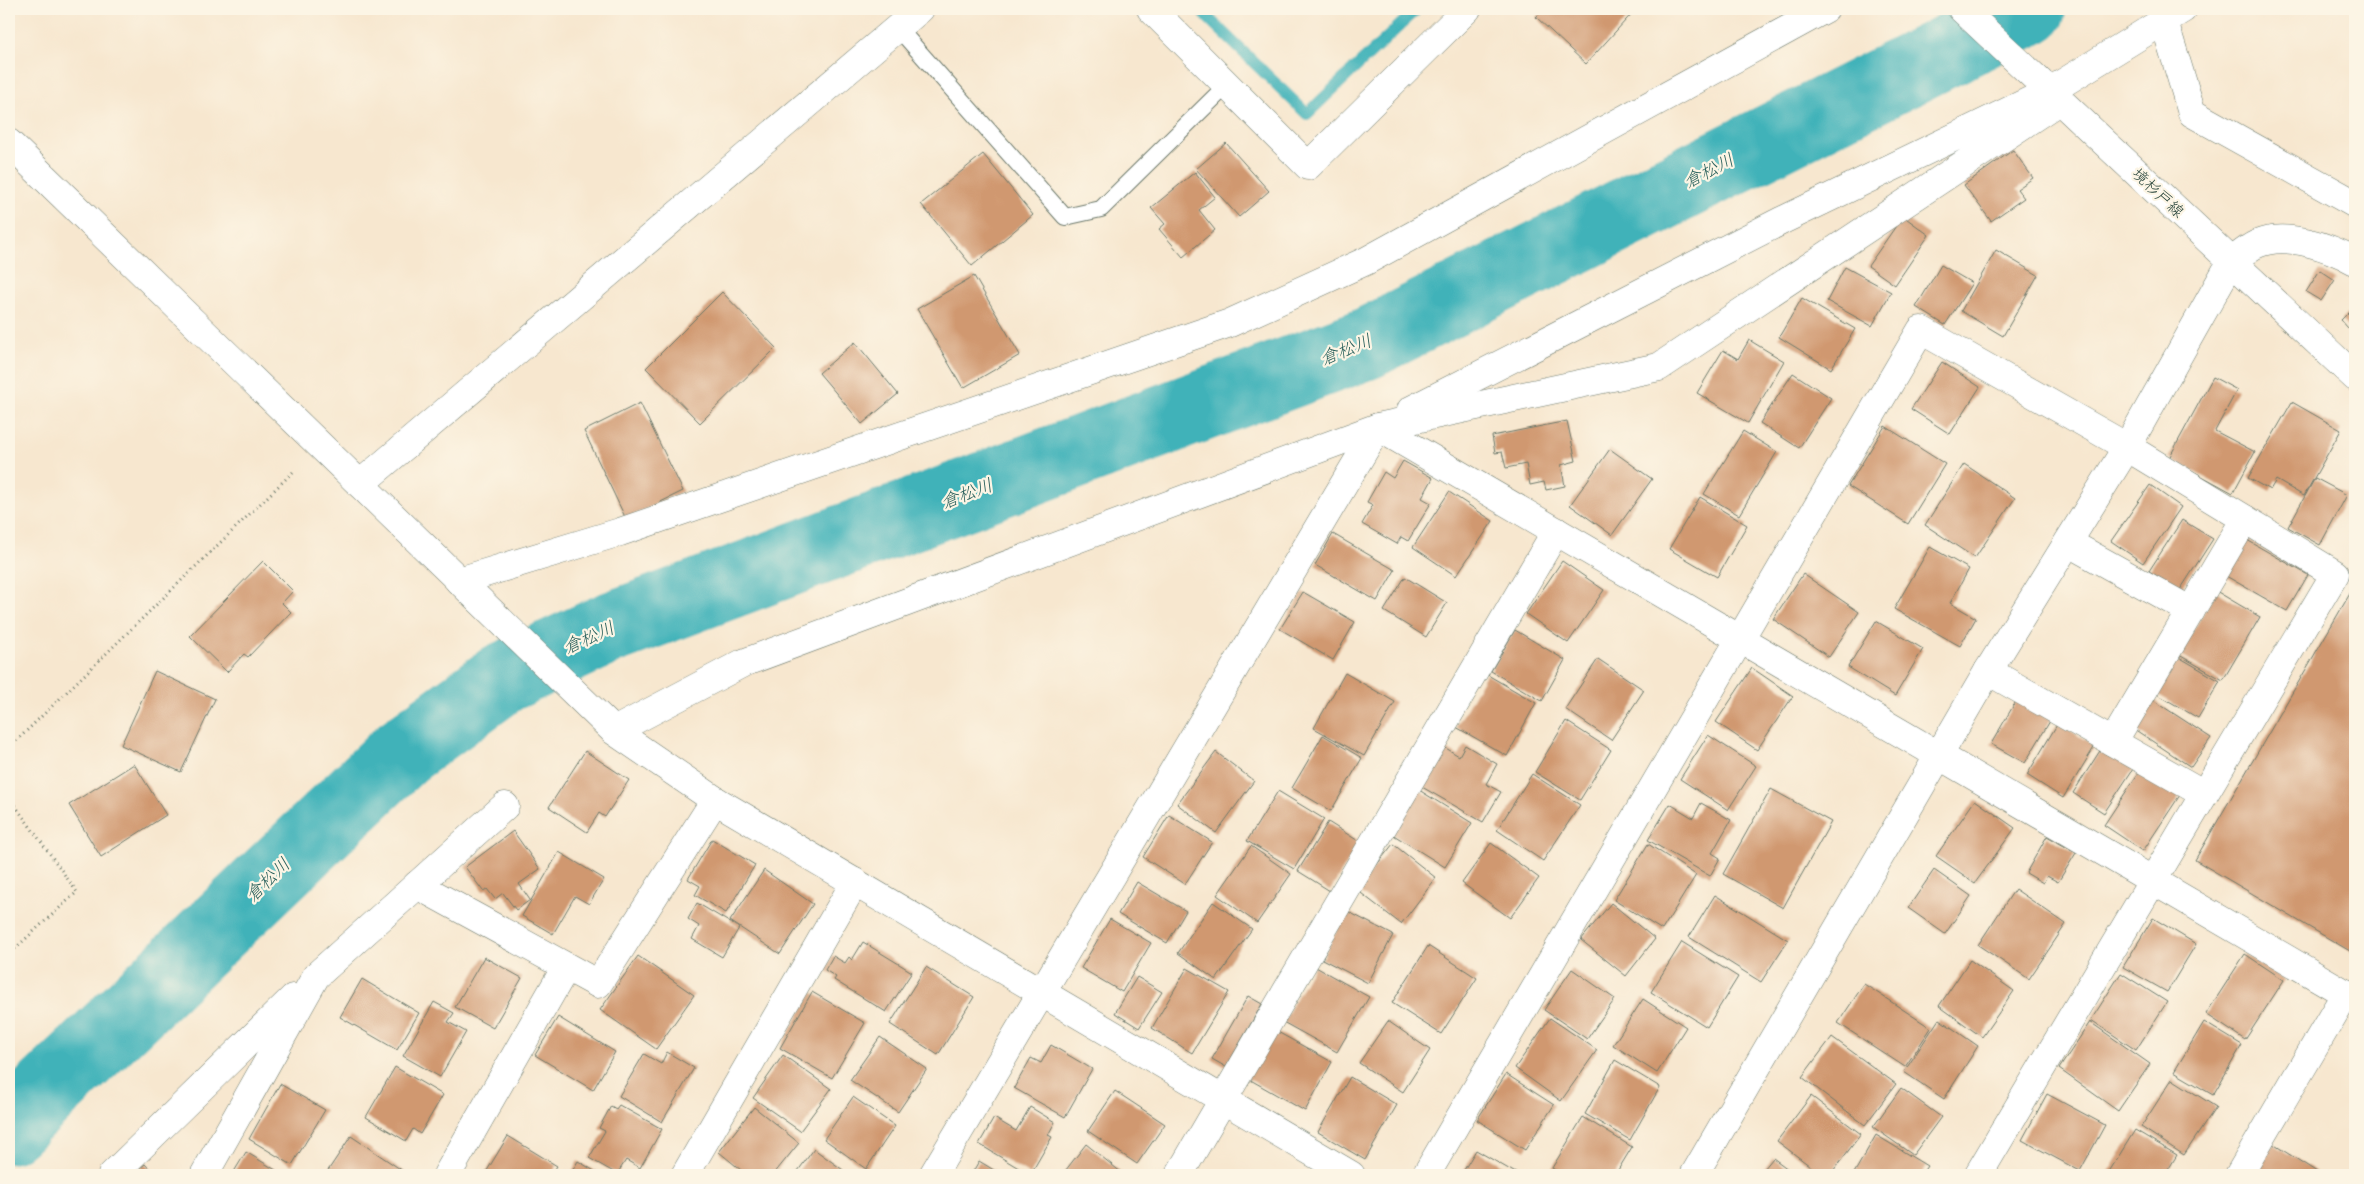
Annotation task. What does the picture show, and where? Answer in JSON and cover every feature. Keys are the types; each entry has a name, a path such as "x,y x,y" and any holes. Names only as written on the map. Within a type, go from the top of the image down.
{"street":[{"path":"360,484 920,9"},
{"path":"1151,9 1308,166 1467,9"},
{"path":"460,582 620,532 1230,323 1366,261 1825,9"},
{"name":"境杉戸線","path":"1962,9 2355,377"},
{"path":"933,1175 1378,426 1659,367 2049,90 2174,15 2192,114 2355,204"},
{"path":"1351,1175 715,800 614,731 742,663 1378,426 1783,220 2049,90"},
{"path":"9,143 612,729"},
{"path":"1694,1175 1988,671 2069,543 2126,447 2231,262 2258,244 2289,239 2321,246 2355,261"},
{"path":"1426,1175 1742,639 1921,330 2126,447 2335,574 1978,1175"},
{"path":"1378,426 2351,996 2239,1175"},
{"path":"2113,742 2245,519"},
{"path":"1179,1175 1556,531"},
{"path":"2069,543 2191,611"},
{"path":"1988,671 2204,794"},
{"path":"417,885 598,984 715,800"},
{"path":"112,1175 316,976 505,806"},
{"path":"685,1175 855,882"},
{"path":"447,1175 566,966"},
{"path":"204,1175 316,976"}],"lane":[{"path":"898,28 1065,216 1101,209 1227,85"}],"path":[{"path":"9,748 320,446"},
{"path":"9,796 77,892 9,954"}],"building":[{"path":"1544,9 1636,9 1586,64 1536,17"},
{"path":"1226,143 1269,191 1239,217 1196,169"},
{"path":"2013,150 2033,178 2017,189 2024,198 1991,221 1964,185"},
{"path":"983,154 1033,215 972,266 921,204"},
{"path":"1195,172 1215,197 1199,210 1215,230 1183,257 1159,229 1165,224 1151,208"},
{"path":"1903,216 1929,235 1895,285 1868,266"},
{"path":"1996,250 2038,275 2003,336 1961,311"},
{"path":"1941,265 1972,283 1945,325 1916,307"},
{"path":"1845,267 1891,292 1872,326 1827,301"},
{"path":"2320,270 2335,280 2321,301 2306,292"},
{"path":"974,276 1020,355 963,388 917,309"},
{"path":"722,292 776,348 700,423 646,368"},
{"path":"1802,298 1855,329 1831,369 1779,337"},
{"path":"2355,306 2355,336 2341,320"},
{"path":"1749,340 1784,361 1748,423 1697,393 1723,350 1738,359"},
{"path":"855,342 898,394 862,424 819,373"},
{"path":"1942,362 1980,387 1950,434 1911,409"},
{"path":"1793,373 1831,398 1799,448 1760,423"},
{"path":"2213,377 2237,390 2215,431 2255,452 2233,493 2169,458"},
{"path":"2292,402 2341,430 2304,496 2276,480 2270,490 2248,478"},
{"path":"640,403 683,491 626,519 584,431"},
{"path":"1567,421 1576,461 1561,465 1565,486 1546,490 1544,482 1530,485 1526,464 1506,468 1502,452 1495,453 1492,436"},
{"path":"1885,426 1945,464 1908,524 1848,486"},
{"path":"1743,431 1777,452 1739,515 1704,494"},
{"path":"1610,449 1652,479 1612,535 1570,505"},
{"path":"1403,461 1433,478 1422,498 1431,503 1408,541 1401,537 1397,544 1362,524 1373,505 1367,502 1384,472 1393,478"},
{"path":"1964,464 2015,498 1975,558 1925,525"},
{"path":"2315,478 2347,495 2320,545 2288,527"},
{"path":"2150,485 2181,507 2143,563 2111,541"},
{"path":"1449,492 1493,521 1456,576 1413,547"},
{"path":"1700,497 1747,525 1717,577 1669,549"},
{"path":"2182,520 2213,539 2180,590 2149,571"},
{"path":"1333,534 1395,570 1377,601 1315,565"},
{"path":"2247,540 2308,575 2287,611 2226,576"},
{"path":"1930,547 1969,569 1950,603 1976,618 1960,646 1894,609"},
{"path":"263,561 293,591 282,603 291,612 248,657 244,654 227,672 190,636"},
{"path":"1562,561 1604,590 1568,643 1526,614"},
{"path":"1803,574 1859,612 1829,657 1773,619"},
{"path":"1405,577 1447,603 1426,637 1384,611"},
{"path":"2355,585 2355,954 2195,860"},
{"path":"2216,591 2260,617 2223,680 2179,655"},
{"path":"1303,592 1355,622 1333,660 1280,629"},
{"path":"1876,621 1923,649 1895,696 1848,667"},
{"path":"1515,630 1565,660 1542,701 1491,671"},
{"path":"2177,656 2220,681 2198,718 2155,693"},
{"path":"1598,659 1644,690 1611,740 1565,709"},
{"path":"1752,668 1793,696 1757,750 1716,722"},
{"path":"155,671 215,699 181,772 121,745"},
{"path":"1345,673 1395,702 1364,756 1314,728"},
{"path":"1486,674 1536,703 1507,756 1456,727"},
{"path":"2019,696 2053,716 2025,763 1991,744"},
{"path":"2153,700 2211,738 2191,767 2134,729"},
{"path":"1566,721 1611,750 1580,800 1535,772"},
{"path":"2058,723 2095,746 2063,798 2027,775"},
{"path":"1323,735 1362,758 1331,811 1292,788"},
{"path":"1708,735 1756,766 1728,810 1680,779"},
{"path":"1465,745 1497,764 1486,784 1501,792 1483,822 1422,787 1444,747 1459,756"},
{"path":"2103,746 2135,766 2104,813 2073,793"},
{"path":"585,751 629,780 605,817 599,813 587,832 549,807"},
{"path":"1216,752 1254,781 1216,833 1177,804"},
{"path":"134,764 166,815 101,857 69,805"},
{"path":"2143,766 2182,792 2143,851 2104,825"},
{"path":"1532,774 1580,805 1543,861 1497,830"},
{"path":"1771,789 1831,822 1783,908 1723,874"},
{"path":"1419,790 1472,823 1445,867 1392,834"},
{"path":"1278,791 1324,819 1294,869 1247,841"},
{"path":"1975,800 2015,828 1975,883 1936,856"},
{"path":"1701,803 1731,820 1712,853 1720,858 1710,876 1648,840 1670,804 1693,818"},
{"path":"1169,815 1212,842 1185,884 1143,857"},
{"path":"1328,822 1360,842 1330,891 1298,871"},
{"path":"513,831 540,869 519,884 530,900 516,910 503,893 495,899 487,889 483,891 465,867"},
{"path":"2047,836 2076,853 2058,882 2047,876 2043,883 2026,873"},
{"path":"712,839 755,865 726,913 695,895 700,886 688,879"},
{"path":"1491,843 1539,878 1510,918 1462,883"},
{"path":"1393,844 1436,878 1401,924 1357,890"},
{"path":"1648,844 1696,875 1662,930 1614,900"},
{"path":"1251,846 1291,874 1257,923 1217,895"},
{"path":"559,852 604,879 589,904 575,896 553,934 522,916"},
{"path":"764,870 813,904 780,954 730,921"},
{"path":"1934,870 1971,896 1945,934 1908,908"},
{"path":"1137,882 1186,911 1167,943 1118,914"},
{"path":"2015,889 2066,924 2029,979 1978,945"},
{"path":"1715,895 1788,940 1761,982 1689,937"},
{"path":"1213,902 1252,929 1216,980 1178,953"},
{"path":"697,903 739,928 722,957 692,939 699,926 688,919"},
{"path":"1611,903 1655,939 1626,976 1581,940"},
{"path":"1347,911 1393,935 1368,983 1322,959"},
{"path":"2153,918 2196,944 2167,992 2123,967"},
{"path":"1110,919 1151,943 1122,992 1081,968"},
{"path":"863,942 912,972 886,1012 834,980 836,977 825,970 833,956 845,963 849,957 852,960"},
{"path":"1682,942 1738,977 1707,1027 1651,992"},
{"path":"1428,946 1477,978 1441,1034 1392,1003"},
{"path":"2245,954 2284,980 2245,1040 2206,1014"},
{"path":"638,956 694,995 656,1049 600,1010"},
{"path":"484,957 522,978 493,1028 455,1007"},
{"path":"1970,960 2014,991 1982,1037 1939,1006"},
{"path":"1314,966 1369,997 1337,1052 1283,1022"},
{"path":"926,967 974,997 938,1055 890,1024"},
{"path":"1187,968 1229,992 1192,1053 1152,1028"},
{"path":"1572,969 1615,999 1587,1039 1544,1010"},
{"path":"2121,973 2167,1002 2136,1050 2091,1020"},
{"path":"1137,977 1162,992 1139,1028 1115,1013"},
{"path":"362,979 419,1013 397,1050 340,1017"},
{"path":"1864,984 1931,1028 1905,1067 1838,1023"},
{"path":"812,992 865,1023 832,1078 780,1048"},
{"path":"1248,996 1262,1004 1226,1067 1212,1059"},
{"path":"1643,999 1686,1027 1657,1073 1613,1045"},
{"path":"434,1002 454,1013 448,1022 466,1032 440,1077 403,1056"},
{"path":"558,1017 615,1052 593,1090 535,1055"},
{"path":"1550,1018 1597,1050 1561,1101 1515,1068"},
{"path":"1939,1019 1978,1046 1944,1099 1904,1072"},
{"path":"1388,1021 1430,1050 1403,1092 1359,1063"},
{"path":"2090,1022 2150,1064 2118,1111 2059,1069"},
{"path":"2204,1022 2242,1045 2213,1095 2174,1072"},
{"path":"1274,1030 1332,1062 1305,1111 1247,1078"},
{"path":"880,1037 927,1069 898,1112 850,1080"},
{"path":"1832,1037 1896,1084 1865,1125 1802,1077"},
{"path":"1051,1045 1092,1069 1065,1117 1014,1088 1031,1058 1041,1063"},
{"path":"667,1052 694,1068 662,1122 619,1096 644,1054 661,1064"},
{"path":"783,1055 831,1089 800,1131 753,1098"},
{"path":"1615,1060 1660,1087 1630,1140 1585,1114"},
{"path":"395,1067 443,1095 420,1134 413,1129 406,1141 366,1117"},
{"path":"1506,1074 1554,1105 1525,1150 1477,1120"},
{"path":"1350,1077 1397,1105 1365,1160 1318,1132"},
{"path":"2172,1079 2216,1107 2184,1155 2141,1127"},
{"path":"280,1084 325,1110 292,1165 249,1139"},
{"path":"1901,1088 1941,1117 1913,1155 1873,1127"},
{"path":"1115,1091 1165,1124 1137,1164 1088,1131"},
{"path":"2047,1094 2105,1125 2080,1171 2022,1140"},
{"path":"1811,1096 1861,1134 1830,1175 1822,1175 1777,1141"},
{"path":"853,1097 895,1126 866,1169 824,1139"},
{"path":"619,1105 662,1129 640,1168 626,1160 617,1174 589,1158 605,1131 599,1128 611,1106 616,1109"},
{"path":"754,1107 799,1143 773,1175 747,1175 719,1152"},
{"path":"1030,1107 1055,1122 1048,1135 1052,1137 1030,1175 979,1144 994,1118 1016,1131"},
{"path":"1583,1117 1632,1147 1615,1175 1563,1175 1552,1168"},
{"path":"2135,1130 2177,1155 2165,1175 2107,1175"},
{"path":"1876,1135 1927,1166 1921,1175 1853,1175"},
{"path":"351,1136 409,1175 325,1175"},
{"path":"508,1136 557,1166 551,1175 485,1174"},
{"path":"1086,1144 1122,1173 1121,1175 1062,1175"},
{"path":"2273,1144 2317,1172 2314,1175 2253,1175"},
{"path":"814,1149 850,1175 795,1175"},
{"path":"1476,1150 1519,1175 1461,1175"},
{"path":"246,1152 284,1175 232,1175"},
{"path":"1773,1158 1796,1175 1759,1175"},
{"path":"578,1161 601,1175 570,1175"},
{"path":"979,1161 1002,1175 971,1175"},
{"path":"145,1164 155,1175 132,1175"}],"waterway":[{"path":"1199,9 1307,114 1417,9"},
{"name":"倉松川","path":"9,1128 402,752 503,678 610,628 1366,344 2030,9"}]}
